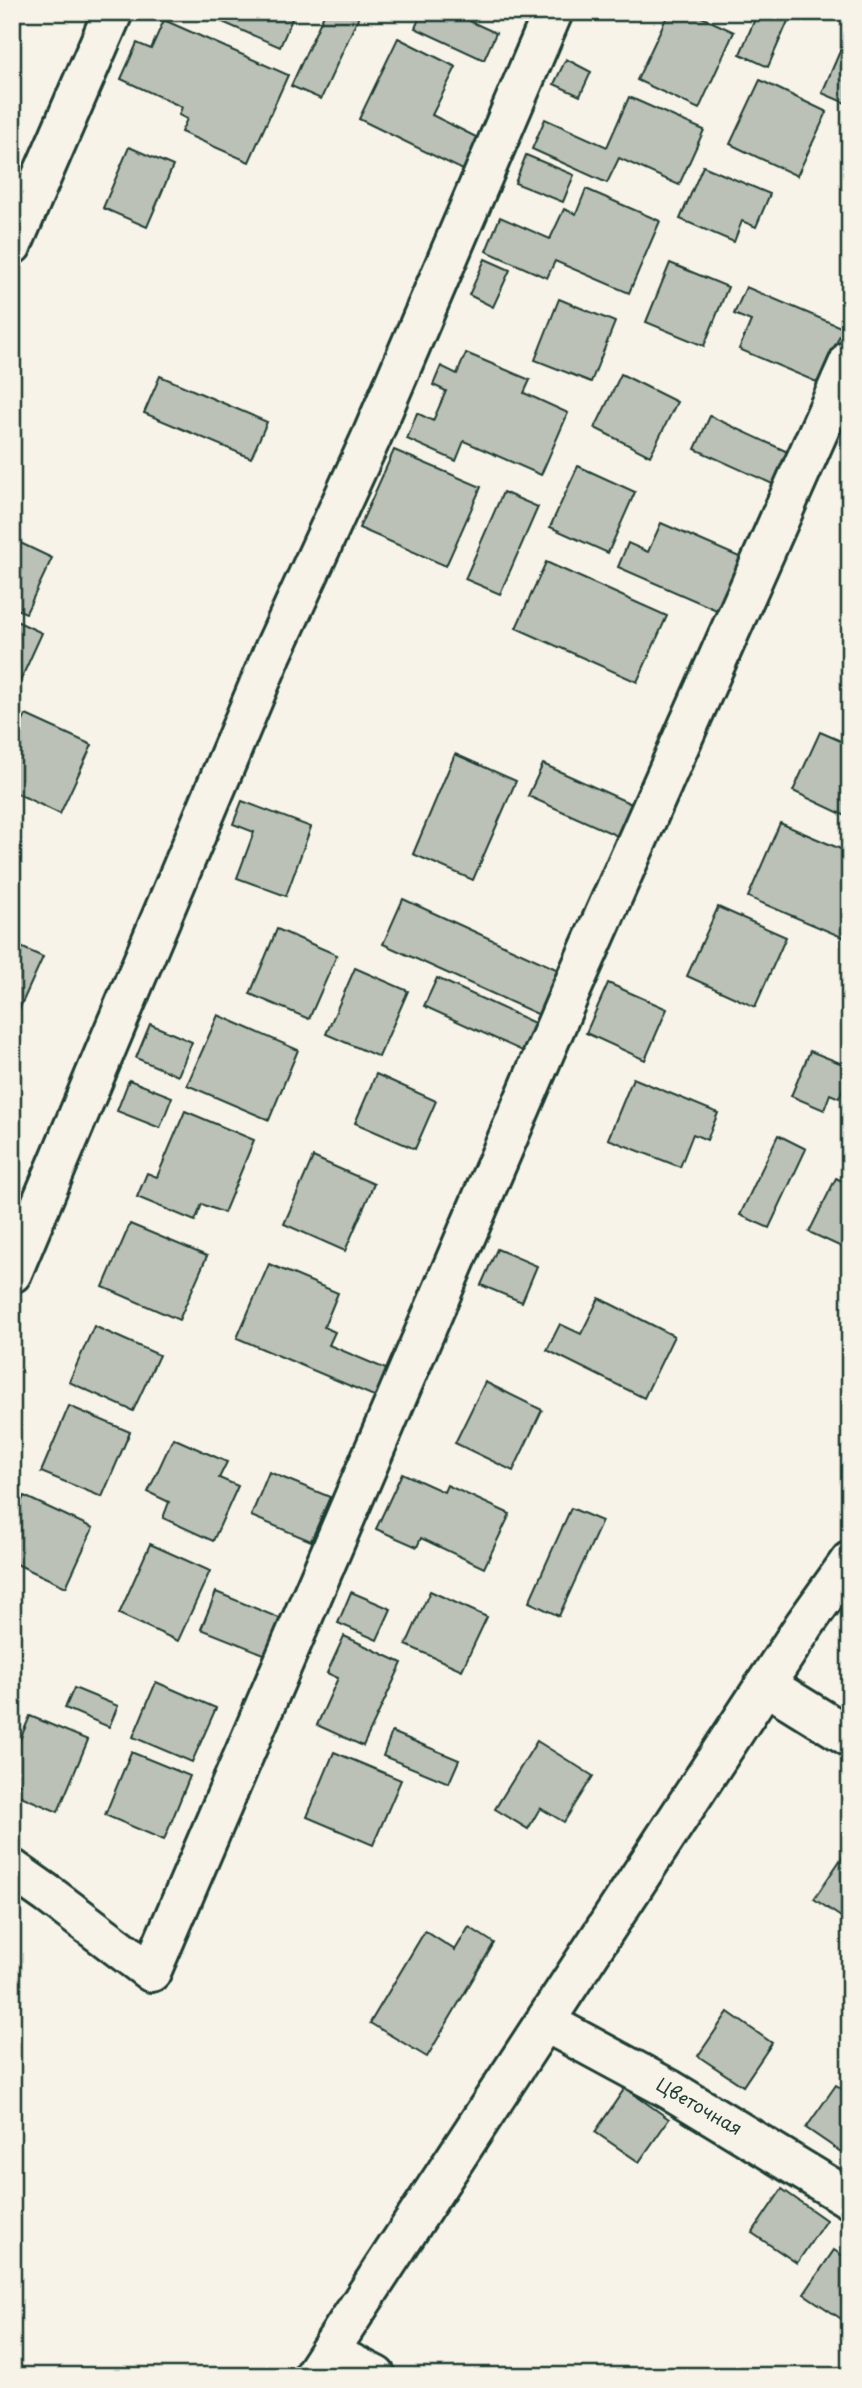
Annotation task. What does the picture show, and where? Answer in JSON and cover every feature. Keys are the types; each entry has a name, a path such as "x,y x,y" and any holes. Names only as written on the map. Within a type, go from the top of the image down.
{"street":[{"path":"12,245 113,12"},
{"path":"12,1273 272,654 372,438 553,12"},
{"path":"12,1870 50,1895 150,1972 569,995 850,360"},
{"path":"376,2376 321,2364 850,1561"},
{"path":"766,1685 850,1737"},
{"name":"Цветочная","path":"545,2022 669,2089 850,2199"}],"building":[{"path":"213,12 295,12 280,47 211,17"},
{"path":"325,12 351,12 359,16 321,99 291,86"},
{"path":"422,12 450,12 496,33 484,60 415,28"},
{"path":"669,12 691,12 734,32 699,109 637,80"},
{"path":"758,12 792,12 768,67 740,54"},
{"path":"164,20 288,75 249,162 181,132 187,119 179,115 182,107 121,79 137,43 151,49"},
{"path":"850,28 850,105 822,93"},
{"path":"398,38 456,67 432,115 484,141 469,173 359,119"},
{"path":"566,59 591,72 580,96 554,84"},
{"path":"760,80 827,112 797,176 730,144"},
{"path":"629,97 704,130 679,185 619,158 607,183 532,149 545,119 607,147"},
{"path":"129,147 173,166 147,227 103,208"},
{"path":"526,155 574,175 563,202 515,183"},
{"path":"703,166 770,194 756,227 742,221 734,242 680,219"},
{"path":"586,189 660,221 629,293 555,261 547,278 486,251 500,217 550,239 564,209 576,214"},
{"path":"485,259 510,270 493,307 469,295"},
{"path":"670,263 728,287 704,346 646,322"},
{"path":"746,287 843,328 819,383 739,349 751,321 734,314"},
{"path":"559,299 615,322 591,382 535,360"},
{"path":"466,353 530,380 524,393 568,413 541,475 464,441 456,461 407,439 417,413 433,421 446,391 433,385 441,366 457,374"},
{"path":"621,374 677,402 650,456 595,428"},
{"path":"160,376 267,422 251,458 144,413"},
{"path":"710,416 792,454 777,486 695,449"},
{"path":"394,450 481,487 446,566 359,528"},
{"path":"578,466 635,492 608,553 550,527"},
{"path":"503,492 538,507 500,594 465,579"},
{"path":"661,523 744,559 721,612 618,567 628,543 648,552"},
{"path":"12,539 52,558 26,613 12,607"},
{"path":"546,562 667,616 637,682 516,628"},
{"path":"12,619 42,633 12,699"},
{"path":"26,715 92,745 60,814 12,791 12,743"},
{"path":"820,732 850,745 850,818 793,791"},
{"path":"455,754 516,781 473,880 413,854"},
{"path":"543,764 636,806 622,838 528,796"},
{"path":"242,801 311,827 286,896 237,878 254,832 233,824"},
{"path":"780,823 850,853 850,924 844,938 748,897"},
{"path":"403,899 565,973 544,1017 383,944"},
{"path":"718,907 786,937 755,1007 687,976"},
{"path":"277,929 337,955 309,1019 250,994"},
{"path":"12,943 43,957 12,1025"},
{"path":"355,968 408,991 379,1057 326,1034"},
{"path":"437,978 541,1026 529,1054 424,1006"},
{"path":"608,983 667,1009 645,1060 586,1033"},
{"path":"218,1015 298,1050 269,1120 187,1085"},
{"path":"150,1024 192,1042 178,1076 136,1058"},
{"path":"810,1051 850,1067 839,1098 830,1094 824,1110 791,1096"},
{"path":"376,1074 436,1101 415,1149 355,1123"},
{"path":"633,1078 718,1113 707,1140 693,1134 680,1167 608,1139"},
{"path":"129,1080 172,1097 160,1128 117,1111"},
{"path":"185,1111 254,1140 224,1213 202,1204 195,1221 137,1197 147,1173 157,1177"},
{"path":"778,1135 806,1149 769,1228 740,1215"},
{"path":"313,1157 374,1184 345,1251 284,1224"},
{"path":"836,1178 850,1185 850,1251 809,1232"},
{"path":"130,1224 207,1256 179,1320 103,1287"},
{"path":"497,1249 537,1266 522,1302 481,1285"},
{"path":"269,1264 338,1293 324,1327 335,1332 329,1345 393,1372 381,1399 237,1338"},
{"path":"599,1298 674,1336 644,1398 547,1350 560,1324 581,1334"},
{"path":"94,1326 159,1355 133,1411 69,1382"},
{"path":"485,1382 542,1410 513,1471 455,1443"},
{"path":"69,1406 130,1432 102,1497 41,1472"},
{"path":"173,1438 227,1462 219,1478 238,1486 213,1541 163,1518 169,1502 148,1492"},
{"path":"269,1472 330,1497 311,1541 251,1516"},
{"path":"402,1473 444,1492 447,1485 510,1514 484,1568 421,1538 417,1547 376,1529"},
{"path":"24,1496 93,1528 66,1587 12,1562 12,1521"},
{"path":"571,1508 602,1521 559,1616 529,1602"},
{"path":"150,1544 210,1571 178,1641 119,1614"},
{"path":"430,1591 487,1617 462,1670 406,1645"},
{"path":"216,1592 284,1620 269,1656 201,1629"},
{"path":"351,1592 391,1609 377,1640 338,1623"},
{"path":"344,1636 402,1663 363,1746 317,1725 338,1678 327,1673"},
{"path":"156,1682 216,1708 192,1762 133,1737"},
{"path":"74,1688 118,1706 109,1727 65,1708"},
{"path":"30,1716 88,1740 58,1812 16,1794 20,1784 12,1780 12,1758"},
{"path":"392,1732 459,1760 449,1783 383,1756"},
{"path":"537,1741 593,1776 564,1822 540,1808 528,1829 495,1809"},
{"path":"131,1752 190,1776 164,1840 105,1815"},
{"path":"334,1752 401,1780 373,1845 307,1817"},
{"path":"843,1856 850,1860 850,1923 814,1899"},
{"path":"469,1927 494,1943 427,2057 370,2023 425,1931 455,1950"},
{"path":"728,2012 772,2043 743,2086 698,2056"},
{"path":"836,2085 850,2094 850,2158 806,2128"},
{"path":"625,2088 669,2119 639,2162 595,2132"},
{"path":"782,2189 826,2220 797,2263 752,2233"},
{"path":"834,2250 850,2261 849,2324 804,2294"}]}
